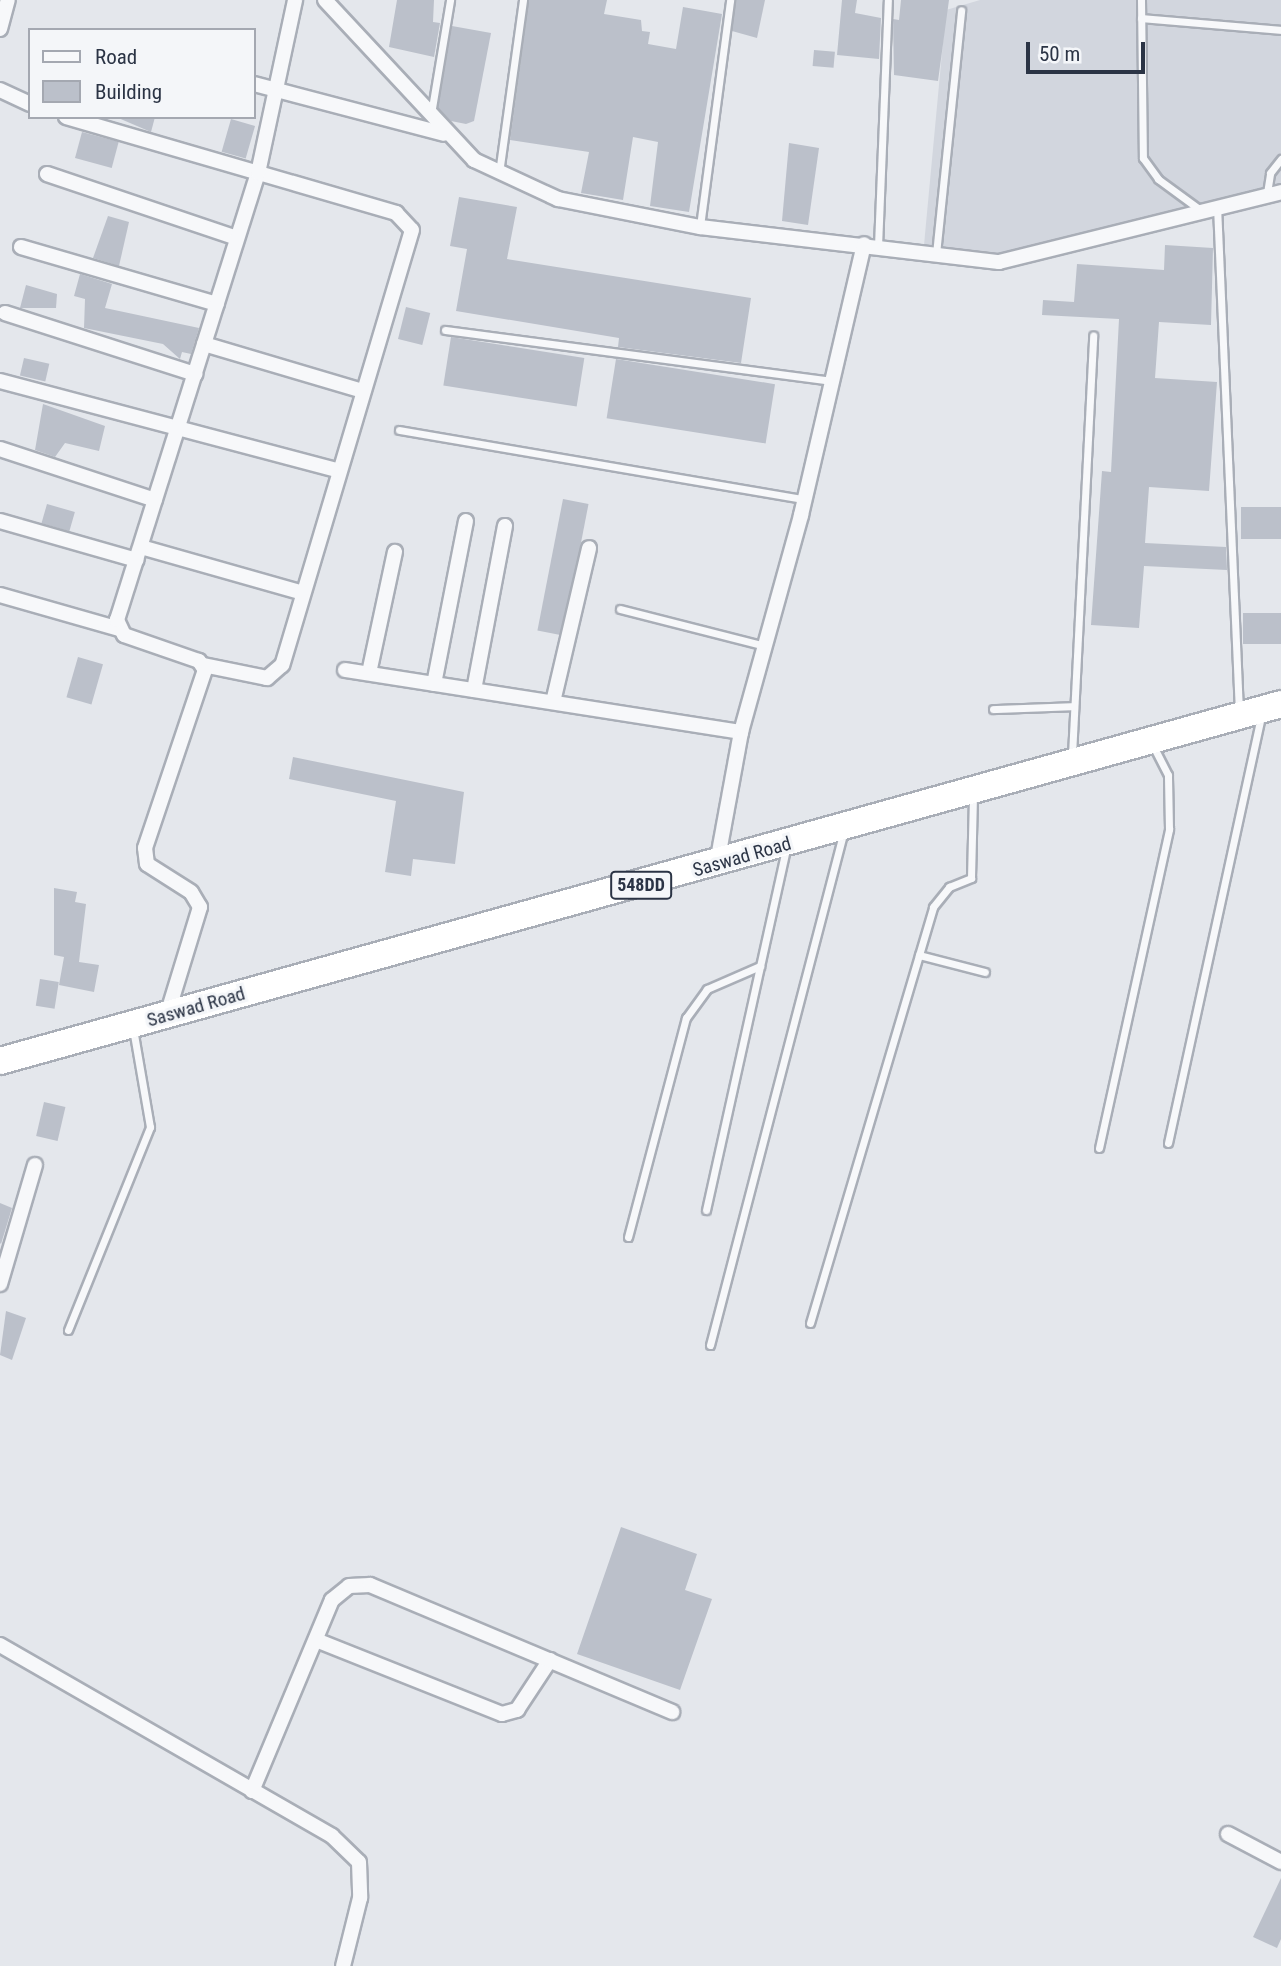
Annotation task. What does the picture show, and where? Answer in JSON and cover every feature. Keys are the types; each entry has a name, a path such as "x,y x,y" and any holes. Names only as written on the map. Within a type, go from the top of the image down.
{"highway":[{"name":"Saswad Road","path":"0,1061 787,845 1261,709"}],"street":[{"path":"0,29 8,0"},
{"path":"118,629 155,500 258,173 295,0"},
{"path":"325,0 444,134 498,176 558,200 700,227 1016,261 1199,209 1274,193"},
{"path":"256,85 444,134"},
{"path":"0,90 28,103"},
{"path":"0,595 118,629 203,665 277,675 337,470 409,248 409,220 73,119"},
{"path":"47,174 237,238"},
{"path":"717,864 741,732 871,245"},
{"path":"21,247 217,304"},
{"path":"5,313 195,374"},
{"path":"204,344 363,391"},
{"path":"0,381 179,426 337,470"},
{"path":"0,449 155,500"},
{"path":"0,521 300,592"},
{"path":"434,684 466,521"},
{"path":"474,690 505,526"},
{"path":"554,702 589,548"},
{"path":"369,673 395,552"},
{"path":"167,1015 200,907 191,892 147,864 145,848 203,665"},
{"path":"345,670 741,732"},
{"path":"0,1284 35,1165"},
{"path":"252,1791 332,1600 349,1586 370,1585 673,1712"},
{"path":"316,1640 502,1714 516,1710 550,1660"},
{"path":"0,1645 332,1836 359,1862 360,1898 343,1966"},
{"path":"1228,1834 1281,1862"}],"lane":[{"path":"430,118 450,0"},
{"path":"498,176 523,0"},
{"path":"700,227 730,0"},
{"path":"871,245 888,0"},
{"path":"1141,0 1143,158 1158,179 1199,209"},
{"path":"936,254 961,10"},
{"path":"1140,18 1281,30"},
{"path":"1274,193 1270,173 1281,159"},
{"path":"1168,1143 1261,709 1217,205"},
{"path":"445,330 834,381"},
{"path":"1071,764 1093,336"},
{"path":"399,430 805,499"},
{"path":"620,609 765,646"},
{"path":"993,709 1074,706"},
{"path":"1100,1149 1169,829 1168,775 1150,741"},
{"path":"810,1323 919,955 940,895 971,878 973,792"},
{"path":"710,1345 845,828"},
{"path":"706,1210 787,845"},
{"path":"919,955 985,972"},
{"path":"628,1237 686,1018 707,989 760,966"},
{"path":"68,1330 150,1127 133,1025"}],"shaded area":[{"path":"980,0 1281,0 1281,189 999,259 924,245 946,10"}],"building":[{"path":"397,0 434,0 433,22 440,23 434,57 389,47"},
{"path":"529,0 607,0 604,14 641,20 642,31 650,32 648,44 676,49 683,7 722,14 689,212 650,206 658,142 633,137 623,200 581,193 589,152 510,140"},
{"path":"736,0 765,0 757,38 732,31"},
{"path":"842,0 857,0 855,13 881,18 879,59 837,55"},
{"path":"901,0 949,0 938,81 894,75 893,19 899,20"},
{"path":"452,26 491,33 474,121 466,124 451,121 438,108"},
{"path":"814,50 835,52 834,68 813,66"},
{"path":"121,119 154,119 151,132"},
{"path":"231,119 255,126 246,159 222,152"},
{"path":"82,132 119,142 112,168 75,158"},
{"path":"789,143 819,148 808,225 782,221"},
{"path":"459,197 517,207 507,259 751,298 741,363 618,347 619,338 456,311 467,249 450,246"},
{"path":"108,216 129,222 119,266 93,258"},
{"path":"1165,245 1213,248 1211,325 1159,322 1155,378 1217,382 1209,491 1149,487 1145,543 1226,547 1227,570 1144,566 1139,628 1091,625 1102,471 1111,472 1119,319 1042,315 1043,300 1074,302 1077,264 1164,270"},
{"path":"80,274 112,284 105,308 199,328 191,354 182,352 180,359 163,344 84,328 85,299 74,296"},
{"path":"26,285 57,294 56,308 20,308"},
{"path":"406,307 430,313 422,345 398,339"},
{"path":"451,337 584,358 577,407 443,385"},
{"path":"24,358 49,364 45,381 20,376"},
{"path":"616,359 775,384 766,443 607,418"},
{"path":"43,404 105,426 99,451 65,443 55,457 35,450"},
{"path":"563,499 589,504 563,635 537,631"},
{"path":"47,504 75,512 69,531 41,523"},
{"path":"1241,507 1281,507 1281,539 1241,539"},
{"path":"1243,613 1281,613 1281,644 1243,644"},
{"path":"78,657 103,664 91,705 66,697"},
{"path":"293,757 464,792 455,864 413,859 411,876 385,872 396,801 289,779"},
{"path":"54,888 77,892 75,902 86,904 79,962 99,965 94,992 59,985 64,957 54,955"},
{"path":"40,979 59,982 55,1009 36,1006"},
{"path":"44,1102 65,1107 58,1141 36,1136"},
{"path":"0,1203 12,1208 1,1244 0,1243"},
{"path":"6,1311 26,1318 12,1360 0,1355"},
{"path":"621,1527 697,1554 685,1590 712,1599 680,1690 577,1654"},
{"path":"1281,1878 1281,1939 1277,1948 1253,1937"}]}
